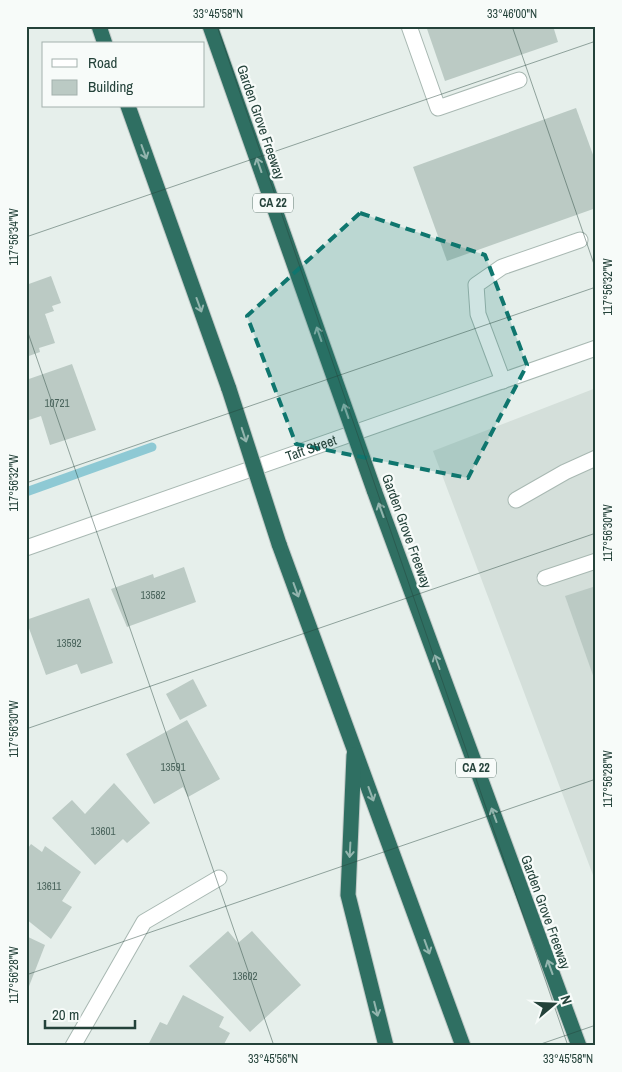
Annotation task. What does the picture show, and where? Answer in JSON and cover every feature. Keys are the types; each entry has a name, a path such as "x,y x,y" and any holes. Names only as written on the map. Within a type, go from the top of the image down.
{"highway":[{"path":"99,26 104,42"},
{"name":"Garden Grove Freeway","path":"210,26 374,490 578,1046"},
{"path":"129,108 228,389 279,544 462,1046"},
{"path":"355,749 348,895 386,1046"}],"street":[{"path":"409,26 438,108 519,80"},
{"path":"503,381 478,314 476,285 502,268 580,240"},
{"name":"Taft Street","path":"26,548 596,348"},
{"path":"516,500 565,472 596,458"},
{"path":"545,578 596,561"},
{"path":"73,1046 144,922 219,878"}],"highlighted area":[{"path":"360,213 485,255 527,365 468,478 296,444 247,316"}],"shaded area":[{"path":"596,388 596,883 433,451"}],"building":[{"path":"426,26 553,26 558,42 445,81"},
{"path":"576,108 596,163 596,208 447,261 413,167"},
{"path":"51,276 61,303 52,306 54,311 45,314 55,343 39,348 40,352 26,357 26,285"},
{"path":"72,364 96,430 50,445 41,416 26,421 26,380"},
{"path":"184,567 196,602 127,627 111,589 153,574 154,578"},
{"path":"596,586 596,681 595,681 565,596"},
{"path":"89,598 113,663 81,674 77,664 46,675 26,620"},
{"path":"193,679 207,706 180,720 166,694"},
{"path":"187,720 220,779 188,797 183,787 154,804 126,754"},
{"path":"114,783 150,823 127,843 123,839 95,865 52,818 72,800 85,814"},
{"path":"31,844 42,852 45,846 81,872 62,901 72,907 51,939 26,919 26,851"},
{"path":"228,931 238,943 252,931 301,985 250,1032 189,966"},
{"path":"26,936 45,945 26,994"},
{"path":"183,995 224,1017 219,1027 230,1033 223,1046 148,1045 160,1022 167,1025"}],"waterway":[{"path":"26,492 152,447"}]}
